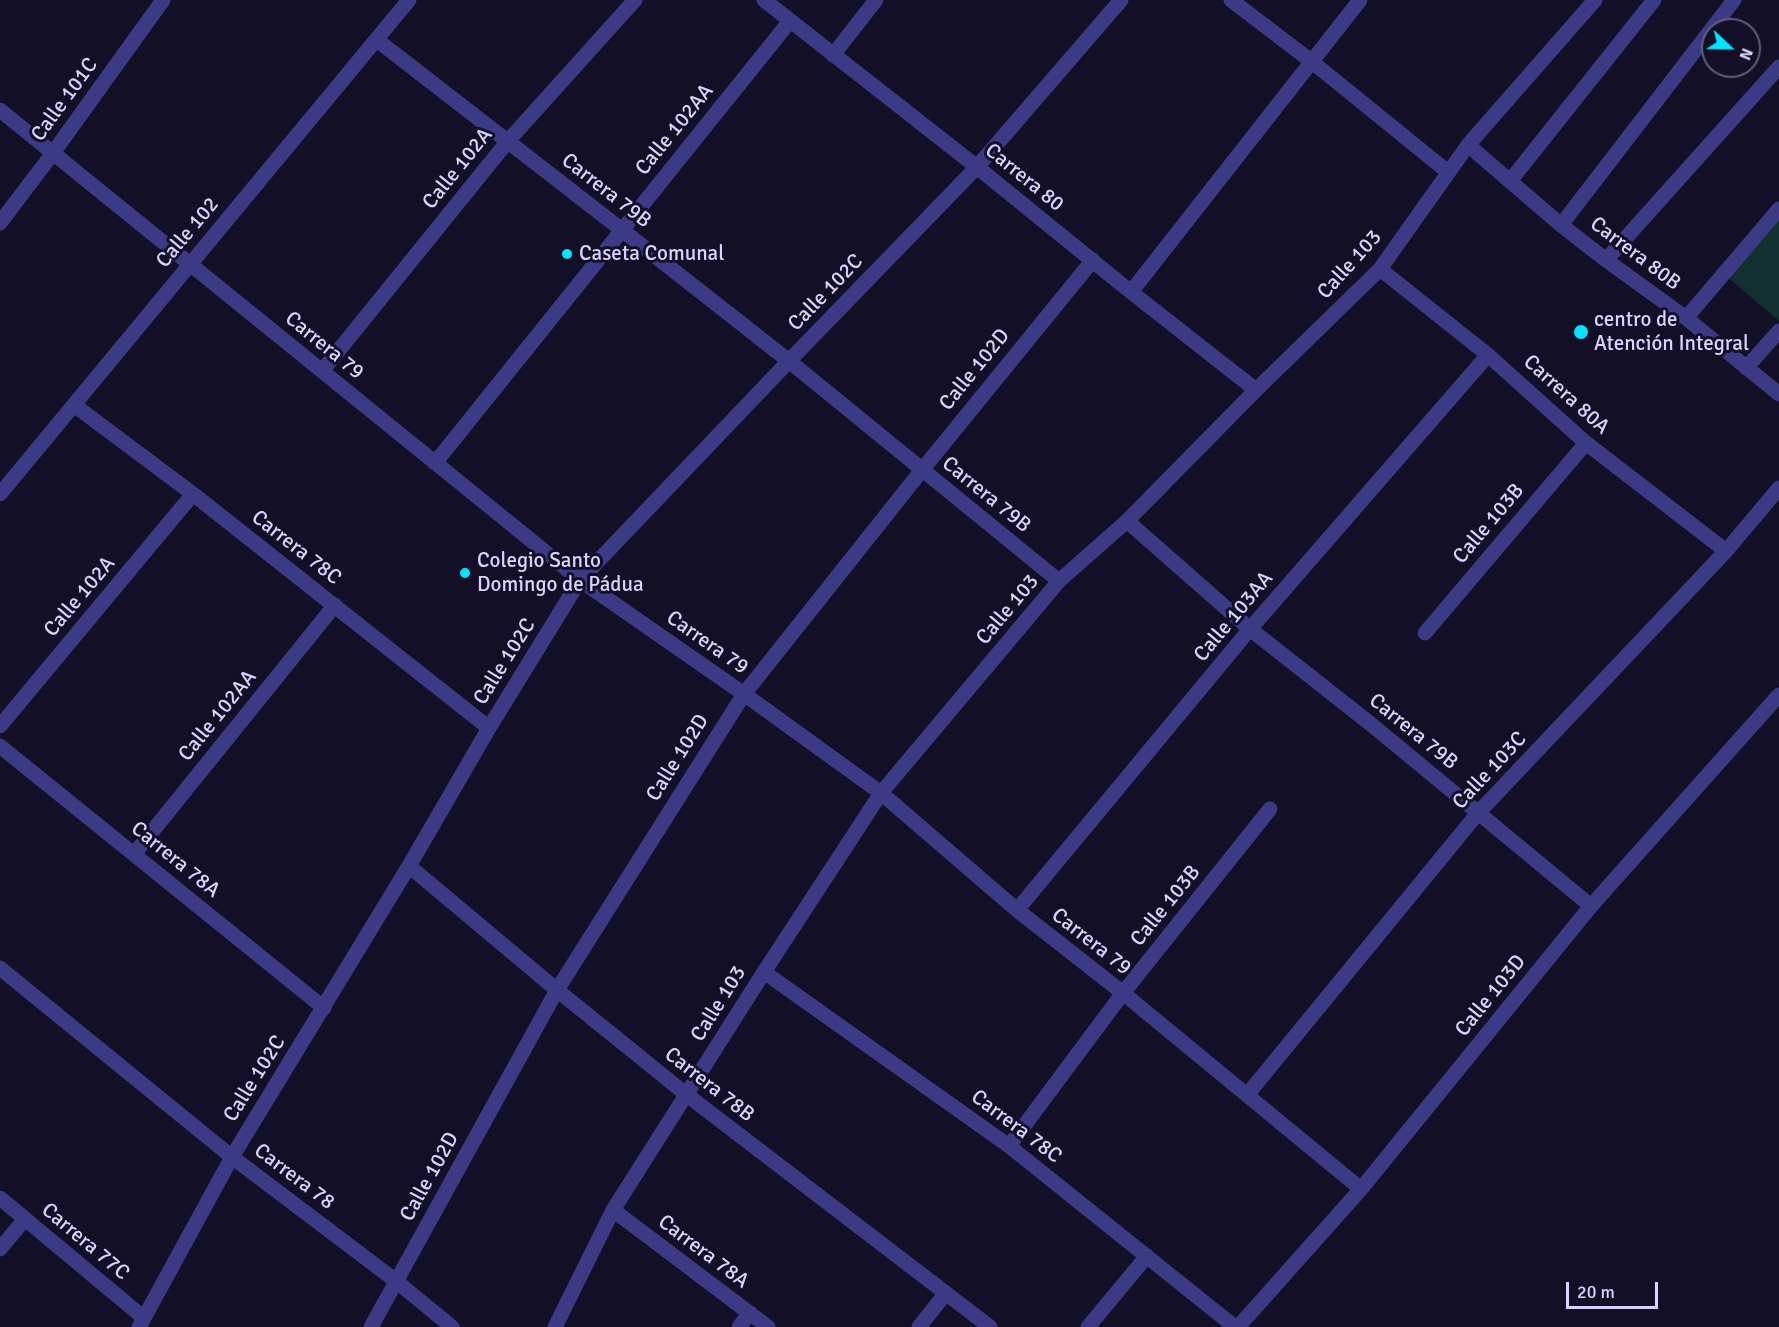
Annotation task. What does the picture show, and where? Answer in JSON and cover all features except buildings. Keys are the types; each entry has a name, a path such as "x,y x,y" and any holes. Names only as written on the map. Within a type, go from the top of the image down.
{"street":[{"name":"Calle 101C","path":"0,223 164,0"},
{"name":"Calle 102","path":"0,494 409,0"},
{"name":"Calle 102A","path":"322,371 508,141 635,0"},
{"name":"Carrera 80","path":"764,0 977,166 1131,292 1256,390"},
{"path":"833,55 876,0"},
{"name":"Calle 102C","path":"142,1322 232,1156 410,867 489,728 580,580 977,166 1121,0"},
{"path":"1231,0 1311,61 1448,172"},
{"path":"1131,292 1360,0"},
{"name":"Calle 103","path":"555,1327 613,1210 880,793 1059,581 1126,521 1380,269 1468,145 1595,0"},
{"path":"1510,181 1654,0"},
{"path":"1561,225 1734,0"},
{"name":"Calle 102AA","path":"435,463 790,21"},
{"name":"Carrera 79B","path":"377,40 789,361 1059,581"},
{"path":"1606,260 1779,67"},
{"name":"Carrera 79","path":"0,110 580,580 744,694 880,793 1017,910 1123,993 1360,1189"},
{"name":"Carrera 80B","path":"1468,145 1561,225 1686,318 1779,394"},
{"path":"1686,318 1779,209"},
{"name":"Calle 102D","path":"371,1327 557,990 744,694 1093,260"},
{"name":"Carrera 80A","path":"1380,269 1488,355 1586,442 1725,551"},
{"path":"1746,368 1779,332"},
{"name":"Calle 103AA","path":"1017,910 1250,629 1488,355"},
{"name":"Carrera 78C","path":"74,405 193,494 489,728"},
{"name":"Calle 103B","path":"1425,633 1586,442"},
{"name":"Calle 103C","path":"1246,1095 1478,813 1725,551 1779,488"},
{"name":"Calle 102A","path":"0,726 193,494"},
{"name":"Carrera 79B","path":"1126,521 1250,629 1372,725 1591,906"},
{"name":"Calle 102AA","path":"134,854 335,606"},
{"name":"Calle 103D","path":"1237,1327 1360,1189 1591,906 1779,695"},
{"name":"Carrera 78A","path":"0,746 324,1008"},
{"name":"Calle 103B","path":"1009,1146 1123,993 1270,809"},
{"name":"Carrera 78B","path":"410,867 687,1095 990,1327"},
{"name":"Carrera 78","path":"0,968 232,1156 453,1327"},
{"name":"Carrera 78C","path":"764,972 1009,1146 1237,1327"},
{"name":"Carrera 77C","path":"0,1198 142,1322"},
{"name":"Carrera 78A","path":"613,1210 768,1327"},
{"path":"0,1249 25,1219"},
{"path":"1088,1327 1147,1256"},
{"path":"919,1327 946,1293"},
{"path":"739,1327 750,1313"}],"green space":[{"path":"1779,210 1779,321 1724,274"}],"place":[{"name":"Caseta Comunal","path":"567,254"},
{"name":"centro de Atención Integral","path":"1581,332"},
{"name":"Colegio Santo Domingo de Pádua","path":"465,573"}]}
